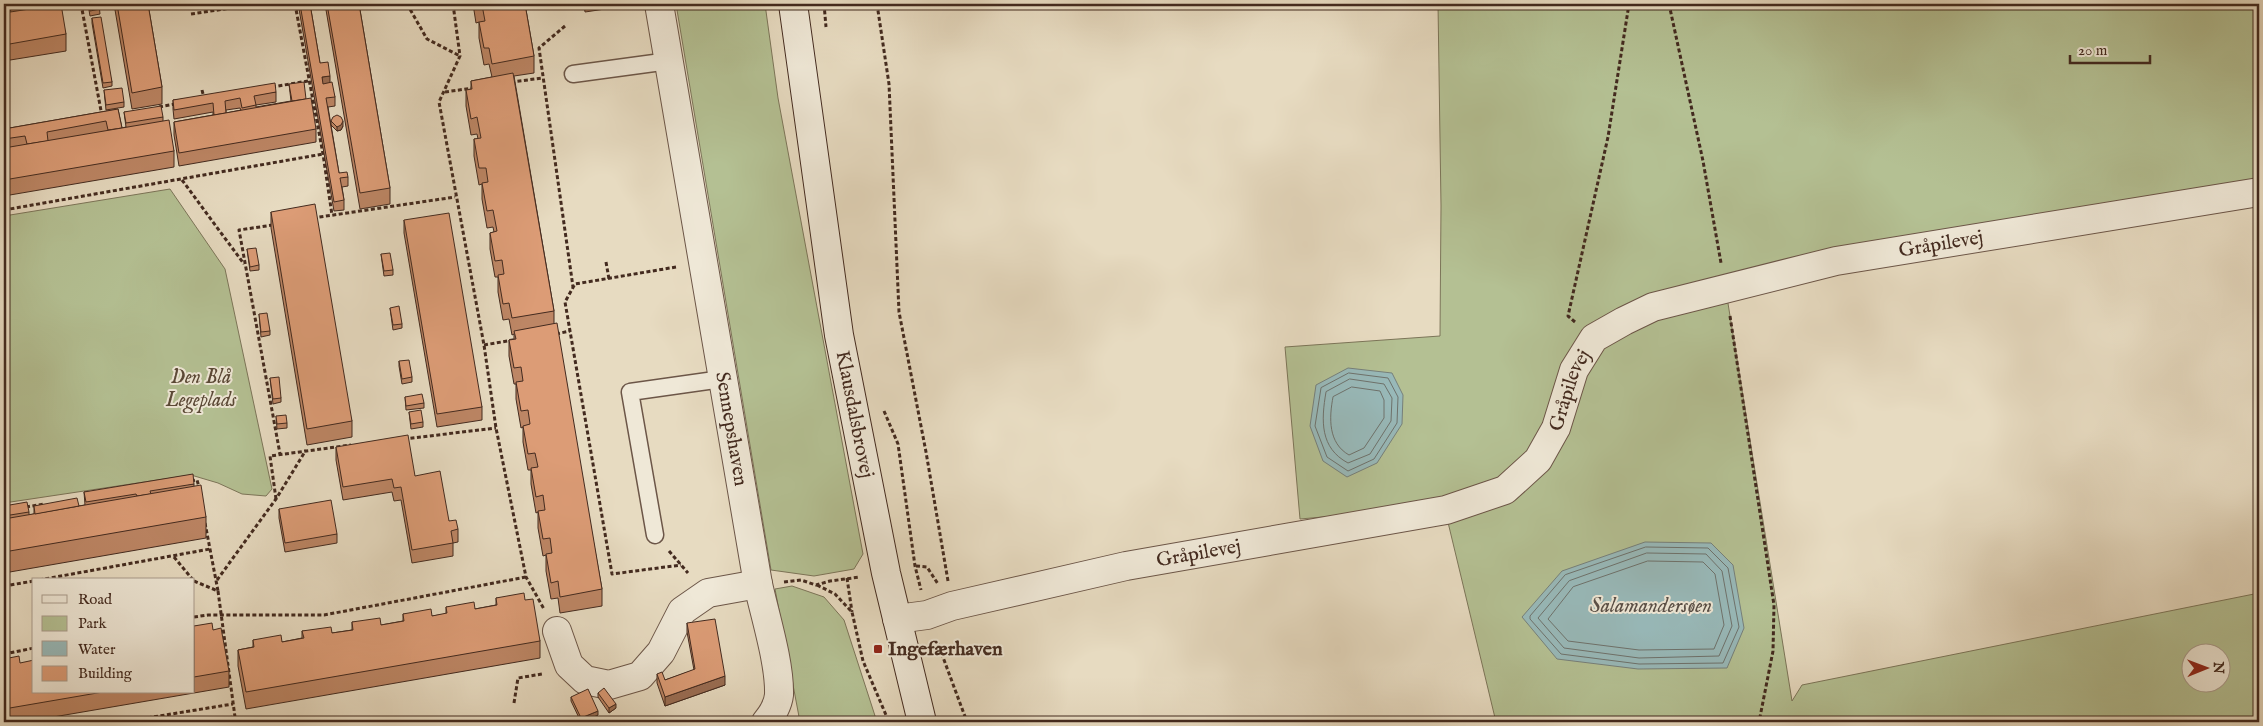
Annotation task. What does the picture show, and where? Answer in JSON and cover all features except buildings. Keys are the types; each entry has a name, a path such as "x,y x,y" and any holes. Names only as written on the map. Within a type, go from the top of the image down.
{"street":[{"name":"Sennepshaven","path":"659,4 758,584"},
{"name":"Klausdalsbrovej","path":"794,4 839,336 897,619 922,722"},
{"name":"Klausdalsbrovej","path":"804,4 807,102"},
{"name":"Gråpilevej","path":"897,619 1126,566 1446,510 1506,490 1538,460 1556,428 1574,370 1594,338 1624,320 1653,307 1836,261 2259,192"},
{"path":"557,632 568,665 585,680 609,685 640,676 661,652 682,611 708,593 758,584 776,665 779,696 773,714 766,722"}],"lane":[{"path":"574,74 669,61"},
{"path":"655,535 630,392 722,379"}],"path":[{"path":"81,4 102,117"},
{"path":"191,14 258,4"},
{"path":"294,4 323,154 332,215"},
{"path":"407,4 427,39 460,56"},
{"path":"453,4 460,56 439,102 455,197 484,345 496,428 526,577 557,632"},
{"path":"824,4 826,28"},
{"path":"877,4 889,84 899,312 926,452 939,610 968,722"},
{"path":"1594,338 1568,316 1608,137 1629,4"},
{"path":"1669,4 1726,288 1774,605 1774,652 1759,722"},
{"path":"565,26 539,48 573,288"},
{"path":"504,84 543,78"},
{"path":"270,87 308,81"},
{"path":"444,92 474,88"},
{"path":"202,90 204,99"},
{"path":"195,100 214,97"},
{"path":"158,107 176,104"},
{"path":"92,118 112,115"},
{"path":"4,210 323,154"},
{"path":"182,180 244,264"},
{"path":"304,220 455,197"},
{"path":"276,224 239,230 280,454"},
{"path":"606,262 609,279"},
{"path":"551,334 570,331"},
{"path":"484,345 522,339"},
{"path":"881,405 898,444 916,566 939,610"},
{"path":"401,439 496,428"},
{"path":"276,499 270,456 354,444"},
{"path":"216,581 276,499 306,450"},
{"path":"188,482 197,480 199,489"},
{"path":"23,507 52,503"},
{"path":"204,515 222,615 235,717 206,720 206,722"},
{"path":"655,535 686,570 703,597"},
{"path":"51,578 210,549"},
{"path":"174,557 191,578"},
{"path":"195,618 222,615 324,615 526,577"},
{"path":"848,578 852,612 863,661 889,722"},
{"path":"4,586 32,581"},
{"path":"195,581 218,591"},
{"path":"816,585 835,594 852,612"},
{"path":"4,654 32,648"},
{"path":"514,703 518,678 525,676"},
{"path":"122,722 233,704"},
{"path":"161,716 162,722"}],"green space":[{"path":"676,4 765,4 778,98 863,554 854,569 814,576 771,570"},
{"path":"1438,4 2259,4 2259,181 1617,311 1531,451 1499,481 1435,507 1300,519 1285,347 1440,336 1441,206"},
{"name":"Den Blå Legeplads","path":"170,189 225,269 272,489 266,496 242,494 218,483 191,475 4,503 4,216"},
{"path":"1726,291 1792,701 1802,685 2259,593 2259,722 1496,722 1446,514 1513,497 1602,344 1631,328"},
{"path":"792,586 824,597 844,620 877,722 800,722 775,589"}],"water":[{"path":"1348,368 1392,373 1403,395 1402,424 1377,463 1347,477 1323,461 1310,426 1316,385"},
{"name":"Salamandersøen","path":"1645,542 1711,543 1733,565 1744,628 1727,668 1638,669 1557,659 1522,617 1562,571"}],"place":[{"name":"Ingefærhaven","path":"878,649"}]}
